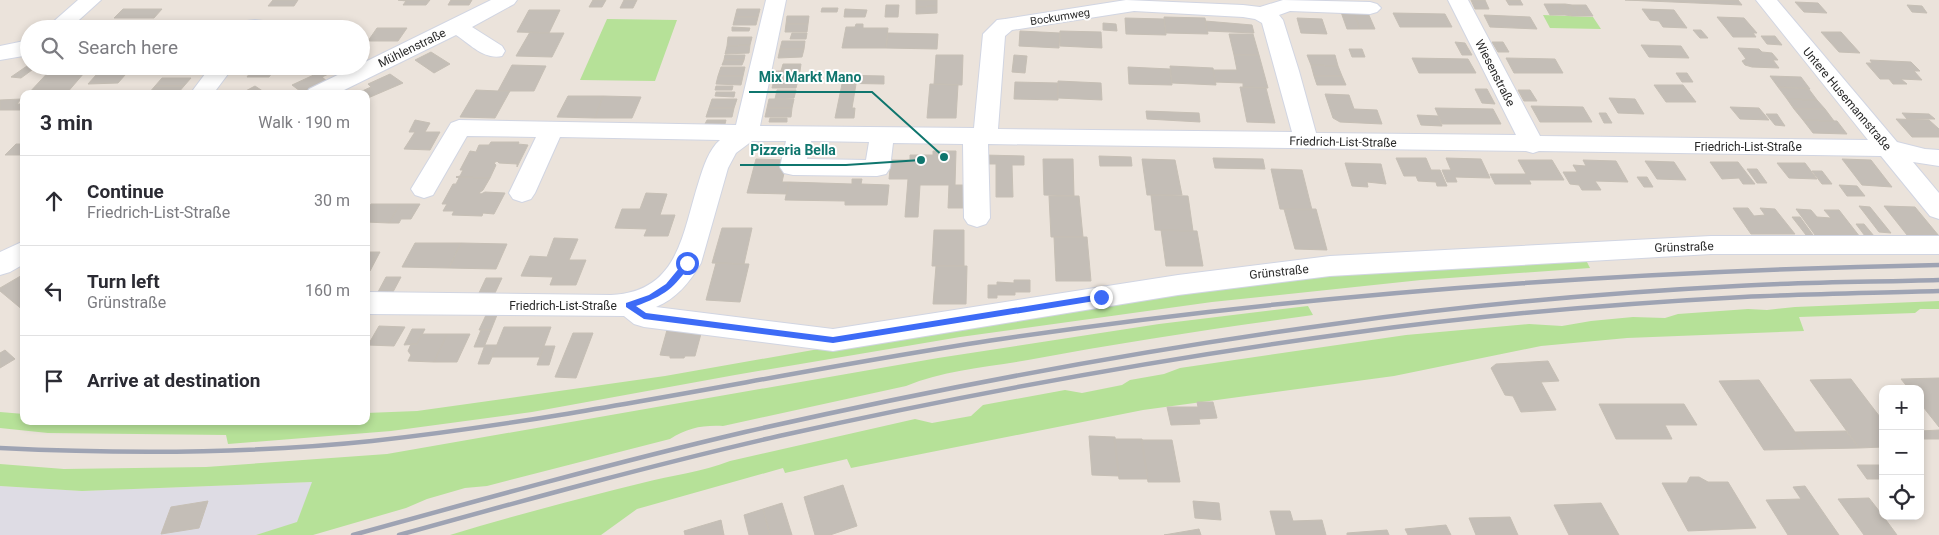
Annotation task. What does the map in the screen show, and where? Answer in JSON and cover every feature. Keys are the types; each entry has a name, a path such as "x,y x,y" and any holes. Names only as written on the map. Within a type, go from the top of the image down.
{"street":[{"path":"67,20 91,0"},
{"name":"Mühlenstraße","path":"370,68 458,26 506,0"},
{"name":"Wiesenstraße","path":"1458,0 1533,145"},
{"name":"Untere Husemannstraße","path":"1766,0 1934,204"},
{"path":"746,133 776,2"},
{"name":"Bockumweg","path":"978,218 980,137 992,44 994,34 1005,26 1134,5 1243,11 1261,14 1288,5 1370,8"},
{"path":"1261,14 1272,20 1288,71 1306,141"},
{"path":"458,26 494,51"},
{"path":"0,53 20,50"},
{"path":"204,90 216,75"},
{"name":"Mühlenstraße","path":"325,90 356,75"},
{"name":"Friedrich-List-Straße","path":"424,189 459,128 882,136 1888,148 1925,157 1939,158"},
{"path":"522,192 551,130"},
{"name":"Friedrich-List-Straße","path":"370,303 570,307 629,305 652,297 669,286 687,263 715,168 726,148 746,133"},
{"path":"800,134 793,167 877,168 882,136"},
{"name":"Grünstraße","path":"629,305 644,316 833,340 1178,285 1330,266 1711,245 1939,245"},
{"path":"0,265 20,253"}],"shaded area":[{"path":"313,482 297,523 256,535 0,535 0,486 82,491"}],"green space":[{"path":"1543,15 1593,17 1601,29 1550,28"},
{"path":"607,19 677,20 655,81 580,80"},
{"path":"1585,258 1590,268 1421,280 1212,302 960,337 532,412 391,431 228,444 226,435 48,433 0,428 0,412 20,414 20,425 370,425 370,413 417,411 665,376 961,324 1240,280"},
{"path":"1939,301 1939,309 1920,309 1915,313 1799,317 1804,331 1627,338 1541,346 1394,376 1143,410 851,468 847,459 785,473 783,468 637,509 601,535 450,535 569,501 709,468 730,461 915,419 932,423 971,416 983,405 1065,390 1082,393 1122,385 1130,380 1164,374 1180,368 1406,335 1529,324 1562,326 1633,317 1665,318 1678,314 1748,309 1767,310 1795,307"},
{"path":"1308,306 1313,315 1099,347 966,370 935,376 906,386 723,426 695,428 670,439 487,486 465,488 427,499 406,508 313,535 256,535 297,522 312,482 82,491 0,486 0,464 64,469 206,467 387,454 938,358 1159,324"}],"building":[{"path":"273,0 298,0 294,6 268,6"},
{"path":"398,0 430,0 426,5 403,5 406,1"},
{"path":"451,0 472,0 469,5 448,5"},
{"path":"593,0 606,0 602,7 589,7"},
{"path":"624,0 637,0 633,8 620,8"},
{"path":"916,0 937,0 937,6 916,7"},
{"path":"1471,0 1485,0 1489,9 1475,9"},
{"path":"1506,0 1520,0 1523,5 1509,5"},
{"path":"1626,0 1738,0 1742,5"},
{"path":"1795,2 1818,3 1827,13 1804,12"},
{"path":"1544,4 1551,4 1558,15 1550,15"},
{"path":"1551,4 1558,4 1565,15 1558,15"},
{"path":"1558,4 1565,4 1572,16 1565,15"},
{"path":"1565,4 1572,5 1579,16 1572,16"},
{"path":"886,5 899,5 898,17 885,17"},
{"path":"1572,5 1579,5 1586,16 1579,16"},
{"path":"1579,5 1586,5 1593,16 1586,16"},
{"path":"1907,5 1922,6 1927,13 1912,12"},
{"path":"937,6 937,13 916,14 916,7"},
{"path":"822,8 838,8 837,12 821,12"},
{"path":"123,9 162,9 154,18 114,18"},
{"path":"737,9 760,9 758,17 735,17"},
{"path":"845,9 867,10 865,17 844,17"},
{"path":"1642,9 1674,10 1687,28 1663,27 1659,21 1650,20"},
{"path":"529,10 560,10 549,33 517,32"},
{"path":"1341,12 1354,13 1360,29 1347,29"},
{"path":"1354,13 1368,13 1375,29 1360,29"},
{"path":"1393,13 1445,14 1452,27 1400,27"},
{"path":"1484,15 1530,17 1537,29 1490,27"},
{"path":"787,16 809,16 808,24 786,24"},
{"path":"735,17 758,17 756,25 733,25"},
{"path":"1164,17 1205,18 1208,34 1166,33"},
{"path":"1717,17 1744,18 1757,33 1753,33 1756,37 1733,37"},
{"path":"1125,18 1164,19 1166,35 1126,34"},
{"path":"1297,18 1322,19 1327,34 1301,33"},
{"path":"1205,21 1252,25 1254,33 1207,31"},
{"path":"1103,23 1116,24 1117,31 1103,30"},
{"path":"786,24 808,24 807,32 785,32"},
{"path":"856,24 863,24 863,28 888,28 886,48 842,48 846,27 855,27"},
{"path":"732,27 750,28 749,31 732,31"},
{"path":"377,28 407,28 398,41 370,41"},
{"path":"1693,30 1701,30 1708,38 1700,38"},
{"path":"1020,31 1060,33 1059,48 1019,46"},
{"path":"1060,31 1101,32 1102,48 1060,46"},
{"path":"530,32 564,33 552,57 516,56"},
{"path":"1821,32 1841,32 1860,53 1839,52"},
{"path":"792,33 807,33 806,39 790,39"},
{"path":"888,33 938,34 937,49 886,48"},
{"path":"1229,34 1253,34 1259,55 1234,55"},
{"path":"1761,36 1775,36 1782,45 1767,44"},
{"path":"728,37 752,37 750,45 727,46"},
{"path":"782,41 805,41 804,49 780,49"},
{"path":"1455,42 1465,43 1472,55 1462,55"},
{"path":"1492,42 1503,42 1509,52 1498,52"},
{"path":"750,45 749,53 725,54 727,46"},
{"path":"1641,45 1681,46 1689,58 1649,57"},
{"path":"1738,48 1759,49 1762,52 1772,53 1778,60 1773,60 1779,68 1745,65 1742,61 1746,59"},
{"path":"780,49 804,49 802,57 778,58"},
{"path":"1349,49 1362,49 1365,57 1352,57"},
{"path":"431,52 450,64 434,73 415,60"},
{"path":"725,55 745,55 744,60 724,60"},
{"path":"936,55 963,55 962,85 934,84"},
{"path":"1014,55 1027,56 1025,73 1012,72"},
{"path":"1234,55 1259,55 1268,88 1243,87 1243,83 1215,82 1213,70 1237,70"},
{"path":"1307,55 1335,55 1338,66 1311,65"},
{"path":"1412,58 1468,59 1476,73 1419,73"},
{"path":"1506,58 1555,59 1563,73 1514,73"},
{"path":"724,60 744,60 742,65 722,65"},
{"path":"1870,60 1911,62 1920,71 1914,71 1922,80 1901,79 1907,84 1893,84 1889,79 1880,79 1866,63 1872,63"},
{"path":"783,64 801,64 800,71 781,71"},
{"path":"512,65 546,66 534,91 498,91"},
{"path":"1311,65 1338,66 1342,76 1314,76"},
{"path":"1170,66 1213,68 1216,85 1172,83"},
{"path":"721,67 745,67 743,76 718,76"},
{"path":"1128,67 1170,69 1172,85 1129,84"},
{"path":"20,71 20,75 25,75 21,78 11,77"},
{"path":"776,71 800,71 798,80 774,80"},
{"path":"1676,73 1687,73 1693,82 1682,82"},
{"path":"390,74 403,83 370,97 370,90 364,90 371,87 368,84"},
{"path":"46,75 82,75 69,90 32,90"},
{"path":"96,75 125,75 118,83 88,84"},
{"path":"248,75 270,75 269,77 247,77"},
{"path":"314,75 326,75 322,77 328,82 312,90 299,90 292,85"},
{"path":"834,75 884,76 884,84 832,83"},
{"path":"718,76 743,76 741,85 716,84"},
{"path":"1314,76 1342,76 1346,85 1317,85"},
{"path":"1770,76 1801,77 1810,89 1778,87"},
{"path":"162,78 191,78 184,86 155,86"},
{"path":"774,80 798,80 796,88 772,88"},
{"path":"1058,81 1101,83 1102,100 1058,98"},
{"path":"1015,82 1058,83 1058,100 1014,99"},
{"path":"842,84 856,84 852,108 855,108 854,118 835,118"},
{"path":"930,84 958,85 956,118 927,118"},
{"path":"1654,85 1683,85 1696,102 1666,102"},
{"path":"155,86 184,86 181,90 152,90"},
{"path":"255,86 261,90 248,90"},
{"path":"716,86 733,86 732,90 715,90"},
{"path":"1240,87 1266,88 1275,123 1247,122"},
{"path":"1778,87 1808,88 1817,100 1787,99"},
{"path":"1475,89 1487,89 1495,104 1482,103"},
{"path":"476,90 510,91 495,118 460,117"},
{"path":"777,90 796,90 794,98 775,99"},
{"path":"1518,90 1530,90 1537,101 1524,101"},
{"path":"716,92 735,92 734,97 715,96"},
{"path":"1325,94 1349,95 1354,109 1377,110 1382,124 1340,122 1333,118"},
{"path":"568,96 603,96 595,118 557,117"},
{"path":"603,96 641,97 632,118 595,118"},
{"path":"1609,98 1635,99 1644,114 1618,113"},
{"path":"20,99 17,104 20,104 20,110 0,110 0,100"},
{"path":"712,99 737,99 734,108 709,108"},
{"path":"769,99 794,99 792,108 767,108"},
{"path":"1787,99 1817,100 1825,109 1794,109"},
{"path":"1531,106 1583,107 1592,122 1540,122"},
{"path":"1730,107 1759,108 1769,120 1740,119"},
{"path":"709,108 734,108 732,117 706,117"},
{"path":"767,108 792,108 791,117 765,117"},
{"path":"1435,108 1493,109 1501,124 1442,124"},
{"path":"1794,109 1825,109 1834,121 1803,120"},
{"path":"1146,111 1199,113 1200,122 1147,119"},
{"path":"1599,113 1606,113 1612,123 1604,123"},
{"path":"1902,113 1929,114 1935,119 1907,119"},
{"path":"1766,114 1777,114 1785,126 1775,125"},
{"path":"1417,115 1438,116 1442,126 1421,125"},
{"path":"770,118 787,118 787,122 769,122"},
{"path":"1896,119 1929,120 1939,129 1939,137 1912,137"},
{"path":"415,120 430,123 425,132 440,132 430,150 404,149 415,132 409,132"},
{"path":"707,120 726,120 725,124 705,124"},
{"path":"1803,120 1837,121 1847,134 1813,133"},
{"path":"491,142 519,142 518,144 528,145 517,167 517,164 499,163 497,161 494,163 496,165 490,178 456,177 460,176 463,170 460,170 470,151 476,152 479,145 489,145"},
{"path":"16,144 20,144 20,155 5,155"},
{"path":"933,151 956,151 955,185 964,185 963,208 948,208 949,185 920,185 918,217 905,217 908,179 889,179 891,160 910,160 910,155 933,155"},
{"path":"984,155 1024,156 1024,165 1012,165 1013,197 996,197 996,164 984,164"},
{"path":"1099,156 1131,157 1132,166 1100,166"},
{"path":"1213,158 1263,159 1265,169 1215,168"},
{"path":"1396,158 1426,158 1431,170 1440,170 1447,186 1437,186 1436,182 1418,181 1416,176 1404,176"},
{"path":"1446,158 1481,159 1490,178 1455,177 1457,182 1447,182 1442,170 1451,170"},
{"path":"756,159 787,160 782,182 789,182 787,194 747,193"},
{"path":"1043,159 1073,159 1074,196 1044,195"},
{"path":"1142,159 1175,160 1182,195 1147,195"},
{"path":"1842,159 1871,160 1892,187 1862,185"},
{"path":"1518,160 1552,160 1564,180 1529,180 1531,184 1513,184 1508,174 1526,174"},
{"path":"1583,160 1616,161 1628,182 1595,181 1601,190 1582,190 1579,185 1570,184 1563,172 1577,172 1573,165 1586,166"},
{"path":"1645,161 1674,162 1686,180 1657,179"},
{"path":"1710,162 1738,162 1755,184 1743,184 1739,178 1722,179"},
{"path":"1345,163 1381,164 1386,184 1367,182 1368,187 1352,186"},
{"path":"1777,163 1805,163 1817,179 1789,178"},
{"path":"1271,169 1302,170 1312,210 1280,209"},
{"path":"1747,169 1757,169 1767,183 1757,183"},
{"path":"1812,171 1822,171 1832,184 1822,184"},
{"path":"1490,174 1508,174 1513,184 1495,184"},
{"path":"456,177 490,178 479,193 505,193 494,214 483,213 482,216 452,215 454,211 443,211 447,204 442,204 453,184 456,184 459,178"},
{"path":"1637,177 1647,177 1653,187 1644,187"},
{"path":"852,179 862,179 861,184 889,185 887,205 845,205 845,201 785,200 789,182 852,184"},
{"path":"1839,185 1857,186 1865,196 1847,196"},
{"path":"646,193 667,194 660,215 675,215 668,236 644,236 647,229 615,228 622,209 640,209"},
{"path":"1151,195 1188,196 1193,231 1155,230"},
{"path":"1049,196 1079,196 1083,237 1051,237"},
{"path":"371,204 400,204 389,223 370,222"},
{"path":"400,204 420,204 411,219 401,219 399,223 389,223"},
{"path":"1859,206 1870,207 1891,233 1879,232"},
{"path":"1884,206 1915,207 1939,236 1907,235"},
{"path":"1733,208 1748,208 1754,216 1765,215 1760,208 1775,209 1795,234 1751,234"},
{"path":"1284,209 1316,209 1327,250 1295,249"},
{"path":"1796,209 1811,210 1817,217 1831,218 1824,210 1839,210 1860,237 1815,235"},
{"path":"1792,217 1800,217 1813,235 1806,235"},
{"path":"1856,224 1864,224 1874,236 1865,236"},
{"path":"722,228 752,228 744,264 712,263"},
{"path":"934,230 964,230 964,266 932,266"},
{"path":"1161,230 1197,231 1203,266 1166,266"},
{"path":"1054,237 1087,237 1091,281 1056,281"},
{"path":"554,238 578,239 569,260 586,260 576,285 550,285 553,277 521,276 530,256 547,257"},
{"path":"415,243 461,243 449,268 402,267"},
{"path":"461,243 507,244 496,269 449,268"},
{"path":"370,252 380,252 370,271"},
{"path":"716,263 749,264 740,302 706,300"},
{"path":"936,266 967,266 966,304 933,304"},
{"path":"20,276 20,308 0,291 0,288"},
{"path":"386,277 401,277 393,292 378,292"},
{"path":"486,278 502,278 495,293 479,293"},
{"path":"1014,280 1030,280 1030,292 1015,292 1015,295 997,295 997,298 988,298 988,285 997,285 997,282 1014,283"},
{"path":"486,315 497,315 491,330 479,330"},
{"path":"379,326 405,327 394,346 370,345 370,342"},
{"path":"504,327 551,327 540,357 492,357"},
{"path":"412,329 425,329 417,344 404,345"},
{"path":"481,330 491,330 484,347 474,347"},
{"path":"667,330 702,330 695,356 670,358 670,356 660,355"},
{"path":"573,333 593,333 576,378 555,377"},
{"path":"422,334 447,334 434,362 408,361 411,355 408,351 411,344 417,344"},
{"path":"447,334 470,334 457,362 434,362"},
{"path":"485,345 497,345 489,364 478,364"},
{"path":"544,346 555,346 549,365 537,365"},
{"path":"5,350 15,359 0,368 0,353"},
{"path":"1548,361 1559,381 1541,382 1556,410 1521,412 1513,396 1505,395 1491,368 1496,364"},
{"path":"1939,378 1939,427 1924,408 1924,385 1906,385 1901,379"},
{"path":"1851,379 1879,416 1879,447 1859,448 1810,380"},
{"path":"1759,380 1807,449 1764,450 1719,381"},
{"path":"1197,402 1213,402 1217,418 1199,419 1200,424 1171,425 1167,407 1198,407"},
{"path":"1599,404 1684,404 1697,425 1665,425 1672,439 1616,439"},
{"path":"1939,430 1939,439 1924,439 1924,431"},
{"path":"1846,431 1859,448 1807,449 1795,432"},
{"path":"1089,436 1115,437 1119,476 1092,475"},
{"path":"1114,439 1142,439 1148,479 1119,479"},
{"path":"1141,440 1172,440 1180,482 1148,482"},
{"path":"1857,465 1879,465 1879,479 1867,479"},
{"path":"1690,477 1699,477 1708,482 1728,482 1756,528 1688,531 1662,483 1687,483"},
{"path":"843,485 857,526 830,535 815,535 804,497"},
{"path":"1805,486 1839,535 1788,535 1766,500 1801,499 1793,487"},
{"path":"1869,498 1879,511 1879,520 1886,520 1897,535 1864,535 1838,499"},
{"path":"208,501 199,528 161,534 171,507"},
{"path":"1193,501 1219,503 1221,520 1195,518"},
{"path":"782,503 792,535 770,535 763,509"},
{"path":"1601,503 1619,535 1569,535 1554,505"},
{"path":"763,509 770,535 749,535 744,515"},
{"path":"1270,511 1290,511 1293,521 1322,520 1326,535 1276,535"},
{"path":"1510,517 1518,535 1476,535 1469,518"},
{"path":"721,520 724,535 685,535 684,531"},
{"path":"1446,525 1451,535 1408,535 1405,529"},
{"path":"1199,529 1201,535 1164,535"},
{"path":"1387,530 1389,535 1347,535 1347,533"}],"railway":[{"path":"0,448 186,452 232,451 372,441 530,420 922,351 1118,323 1235,309 1352,297 1586,279 1821,268 1939,265"},
{"path":"353,535 597,469 745,432 891,400 1112,358 1186,346 1384,317 1535,300 1762,285 1939,280"},
{"path":"399,535 636,471 779,436 1064,378 1207,354 1400,327 1547,311 1743,297 1939,291"}],"place":[{"name":"Mix Markt Mano","path":"944,157"},
{"name":"Pizzeria Bella","path":"921,160"}],"route":[{"path":"687,263 669,286 652,297 629,305 644,316 833,340 1101,297"}]}
